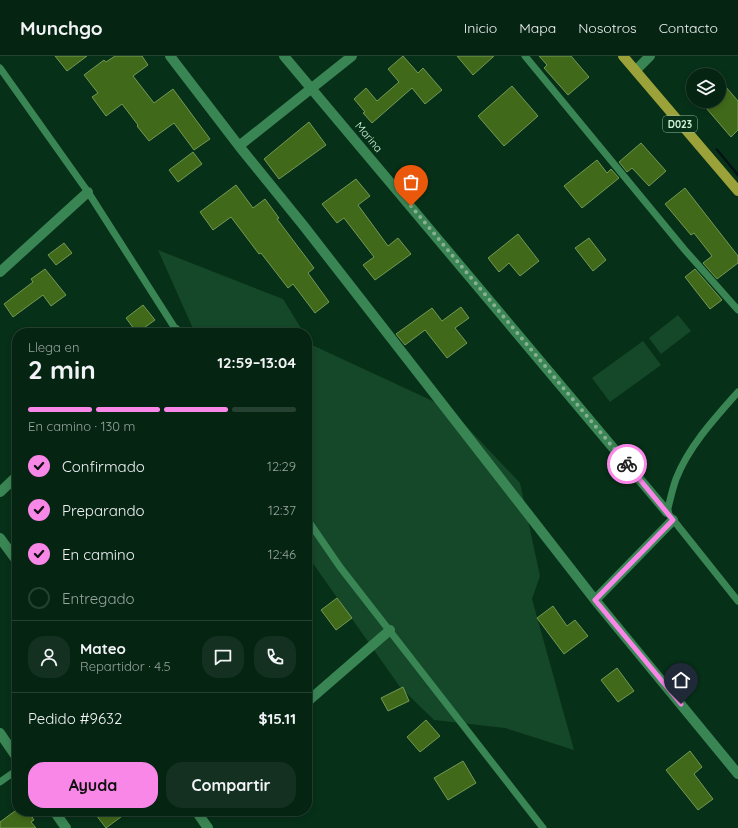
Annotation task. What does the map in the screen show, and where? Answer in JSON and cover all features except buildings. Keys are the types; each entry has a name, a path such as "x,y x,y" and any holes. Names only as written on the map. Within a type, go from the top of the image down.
{"main road":[{"name":"D023","path":"623,56 738,192"}],"street":[{"path":"170,56 595,600 738,774"},
{"name":"Marina","path":"284,56 670,516"},
{"path":"239,146 352,56"},
{"path":"636,70 650,56"},
{"path":"0,272 88,192"},
{"path":"0,492 12,481"},
{"path":"595,600 670,516"},
{"path":"0,538 12,554"},
{"path":"312,698 390,630"},
{"path":"0,733 12,751"},
{"path":"58,816 66,828"},
{"path":"200,816 208,828"}],"lane":[{"path":"525,56 684,249 738,310"},
{"path":"0,68 88,192 173,328"},
{"path":"738,392 713,421 688,456 676,479 670,516 738,601"},
{"path":"312,526 340,567 543,828"},
{"path":"0,782 12,774"}],"green space":[{"path":"158,250 283,299 301,328 193,328"},
{"path":"678,315 691,331 661,354 649,338"},
{"path":"643,341 661,365 610,402 592,378"},
{"path":"312,345 450,409 520,483 540,576 532,599 574,750 505,728 434,720 400,687 312,562"}],"shaded area":[{"path":"717,148 738,173 738,177 715,149"}],"way so far":[{"path":"411,206 627,464"}],"route":[{"path":"627,464 673,520 595,600 681,704"}]}
